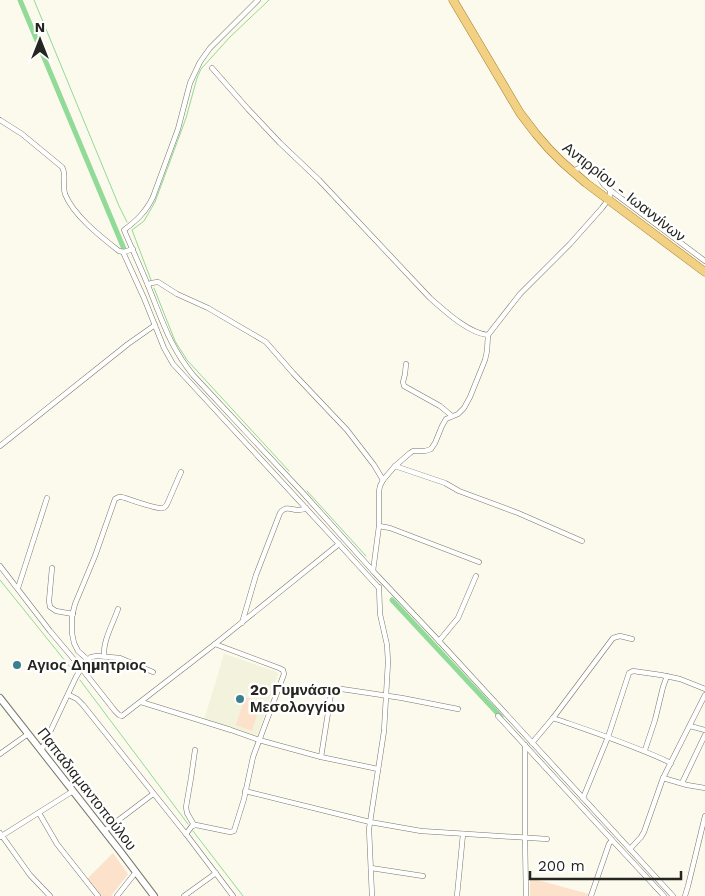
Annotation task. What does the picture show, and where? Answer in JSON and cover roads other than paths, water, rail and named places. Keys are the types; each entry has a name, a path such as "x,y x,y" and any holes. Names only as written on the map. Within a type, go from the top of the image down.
{"main road":[{"name":"Αντιρρίου - Ιωαννίνων","path":"453,0 524,118 545,145 562,162 608,200 705,272"},
{"name":"Παπαδιαμαντοπούλου","path":"0,698 154,896"}],"street":[{"path":"258,0 210,48 200,62 190,83 178,129 153,197 148,208 124,230 172,345 187,368 673,896"},
{"path":"212,68 248,109 319,180 430,298 469,328 479,334 488,335"},
{"path":"0,121 17,131 62,166 65,194 83,220 117,250 123,252 133,249"},
{"path":"573,171 589,163 601,181 610,190 705,262"},
{"path":"373,571 379,526 379,491 383,480 410,453 416,451 425,452 436,443 446,419 457,415 470,397 485,360 488,335 520,294 570,244 608,200 610,190"},
{"path":"123,252 167,353 179,370 379,588"},
{"path":"148,285 158,282 177,294 211,309 266,342 350,432 383,480"},
{"path":"0,446 154,325"},
{"path":"406,364 404,386 440,406 452,416"},
{"path":"395,466 518,512 582,541"},
{"path":"88,660 78,651 74,642 73,614 115,499 122,497 155,508 166,507 181,472"},
{"path":"18,588 47,498"},
{"path":"242,623 256,575 280,513 286,508 299,511 306,508"},
{"path":"379,526 390,528 479,562"},
{"path":"0,566 115,712 122,716 340,544"},
{"path":"52,568 50,607 56,611 73,614"},
{"path":"439,640 458,618 476,576"},
{"path":"372,896 370,822 384,731 387,696 388,654 380,614 379,588 381,580"},
{"path":"104,656 103,651 106,640 118,609"},
{"path":"532,743 613,638 620,636 632,639"},
{"path":"195,750 186,813 194,825 230,832 234,831 253,757 283,676 283,670 215,644"},
{"path":"41,750 85,662 94,656 104,656 123,659 153,672"},
{"path":"583,798 608,737 629,673 633,671 667,676 705,689"},
{"path":"645,750 667,676"},
{"path":"321,757 334,689 341,688 458,709"},
{"path":"69,694 83,705 233,896"},
{"path":"630,849 644,832 663,778 705,695"},
{"path":"141,702 259,740 321,757 378,769"},
{"path":"498,716 664,896"},
{"path":"553,718 645,750 671,764"},
{"path":"690,726 705,730"},
{"path":"0,754 28,734"},
{"path":"682,783 705,736"},
{"path":"525,744 526,896"},
{"path":"663,778 705,788"},
{"path":"50,896 28,872 1,835 39,814 73,791"},
{"path":"245,791 370,822 429,832 547,840"},
{"path":"104,831 154,794"},
{"path":"39,814 53,838 98,896"},
{"path":"685,896 705,816"},
{"path":"186,834 194,825"},
{"path":"457,896 463,834"},
{"path":"591,896 612,840"},
{"path":"370,868 423,876"},
{"path":"117,896 136,872"},
{"path":"184,896 216,873"}],"waterway":[{"path":"20,0 124,249"},
{"path":"34,0 127,222"},
{"path":"151,280 132,230 144,221 155,202 186,118 201,69 230,37 269,0"},
{"path":"154,288 175,341 187,360 289,471"},
{"path":"307,491 366,556"},
{"path":"0,580 74,672"},
{"path":"392,600 501,717"},
{"path":"80,680 188,824"},
{"path":"193,831 243,896"}],"place":[{"name":"Αγιος Δημητριος","path":"17,665"},
{"name":"2ο Γυμνάσιο Μεσολογγίου","path":"240,699"}]}
